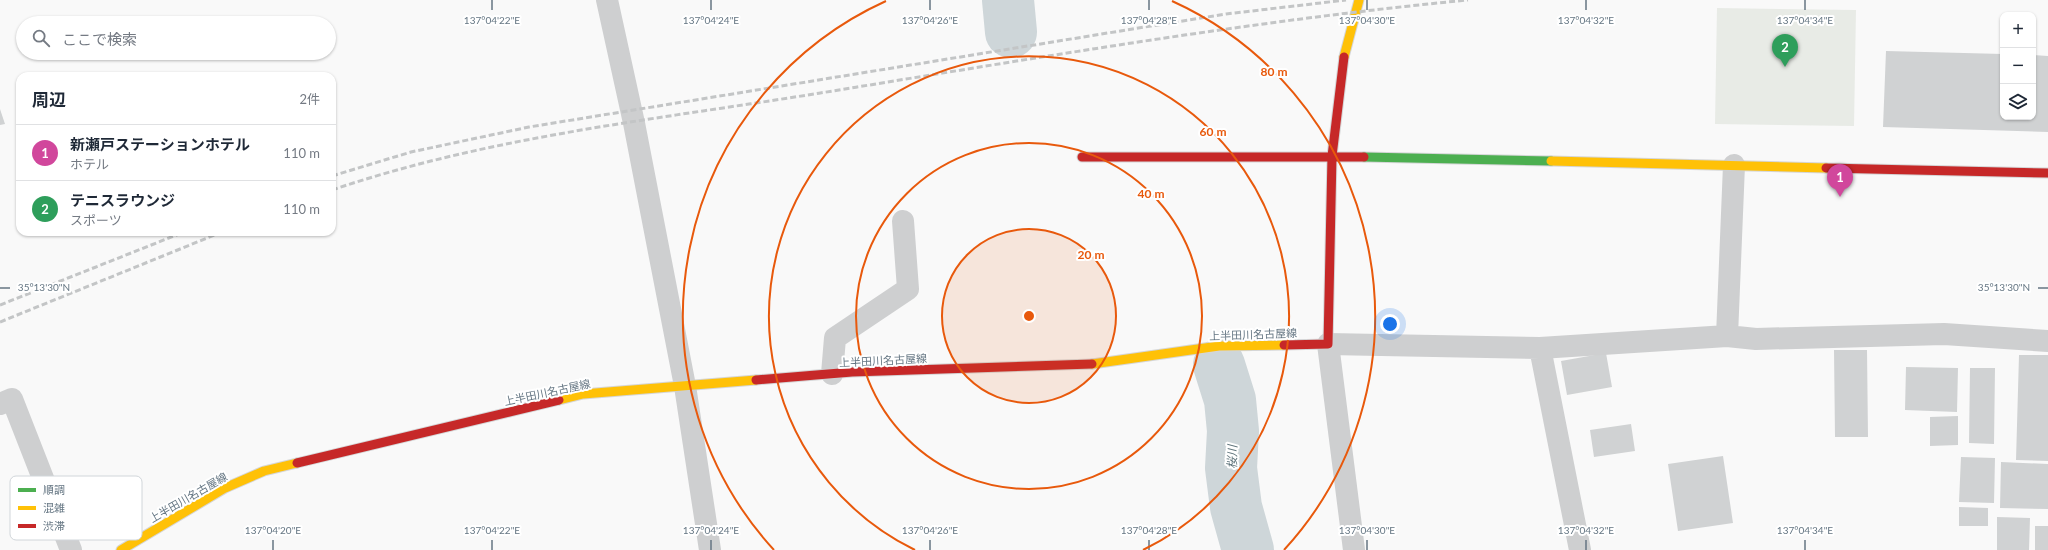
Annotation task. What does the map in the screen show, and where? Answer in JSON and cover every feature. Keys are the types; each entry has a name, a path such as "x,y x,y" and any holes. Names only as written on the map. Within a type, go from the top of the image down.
{"main road":[{"path":"1328,344 1332,156 1343,60 1358,0"},
{"path":"1082,157 1332,156 2048,173"},
{"name":"上半田川名古屋線","path":"142,537 224,488 264,471 583,394 832,374 1104,364 1219,346 1328,344"},
{"name":"上半田川名古屋線","path":"121,550 138,540"}],"street":[{"path":"607,0 634,123 685,386 710,550"},
{"path":"1727,336 1734,165"},
{"path":"832,374 835,338 908,289 903,221"},
{"path":"1354,550 1328,344 1540,348 1727,336 1756,339 1944,334 2048,340"},
{"path":"1540,348 1580,550"},
{"path":"0,404 12,399 42,476"},
{"path":"67,540 71,550"}],"shaded area":[{"path":"1717,8 1856,10 1854,126 1715,124"}],"building":[{"path":"1886,51 2000,54 2000,120 2036,120 2036,55 2048,56 2048,132 1883,127"},
{"path":"0,109 5,124 0,125"},
{"path":"1834,350 1867,350 1868,437 1835,437"},
{"path":"1606,353 1612,387 1567,395 1561,361"},
{"path":"2019,355 2048,355 2048,461 2016,460"},
{"path":"1906,367 1958,368 1957,412 1905,410"},
{"path":"1970,368 1995,368 1994,444 1969,443"},
{"path":"1958,416 1958,445 1930,446 1930,417"},
{"path":"1631,424 1635,451 1594,457 1590,430"},
{"path":"1723,456 1733,523 1678,531 1668,464"},
{"path":"1961,457 1995,458 1994,503 1959,502"},
{"path":"2001,462 2048,464 2048,509 2000,508"},
{"path":"1959,507 1988,508 1988,526 1959,526"},
{"path":"1997,517 2030,518 2029,550 1997,550"},
{"path":"2035,526 2048,526 2048,550 2035,550"}],"waterway":[{"name":"桜川","path":"1008,0 1011,32"},
{"name":"桜川","path":"1219,365 1230,400 1233,431 1231,468 1236,507 1248,550"}],"railway":[{"path":"336,175 411,152 529,127 1226,14 1346,0"},
{"path":"336,189 450,156 571,132 1058,54 1304,19 1468,0"},
{"path":"0,305 174,236"},
{"path":"0,322 212,236"}],"traffic: fast":[{"path":"1364,157 1551,161"}],"traffic: slow":[{"path":"1344,57 1359,0"},
{"path":"1551,161 1826,168"},
{"path":"1092,364 1219,346 1284,345"},
{"path":"559,400 583,394 756,380"},
{"path":"142,537 225,488 264,471 297,463"},
{"path":"121,550 138,540"}],"traffic: jam":[{"path":"1284,345 1328,344 1332,156 1344,57"},
{"path":"1082,157 1364,157"},
{"path":"1826,168 2048,173"},
{"path":"756,380 852,372 1092,364"},
{"path":"297,463 559,400"}],"place":[{"name":"テニスラウンジ","path":"1785,67"},
{"name":"新瀬戸ステーションホテル","path":"1840,197"}]}
